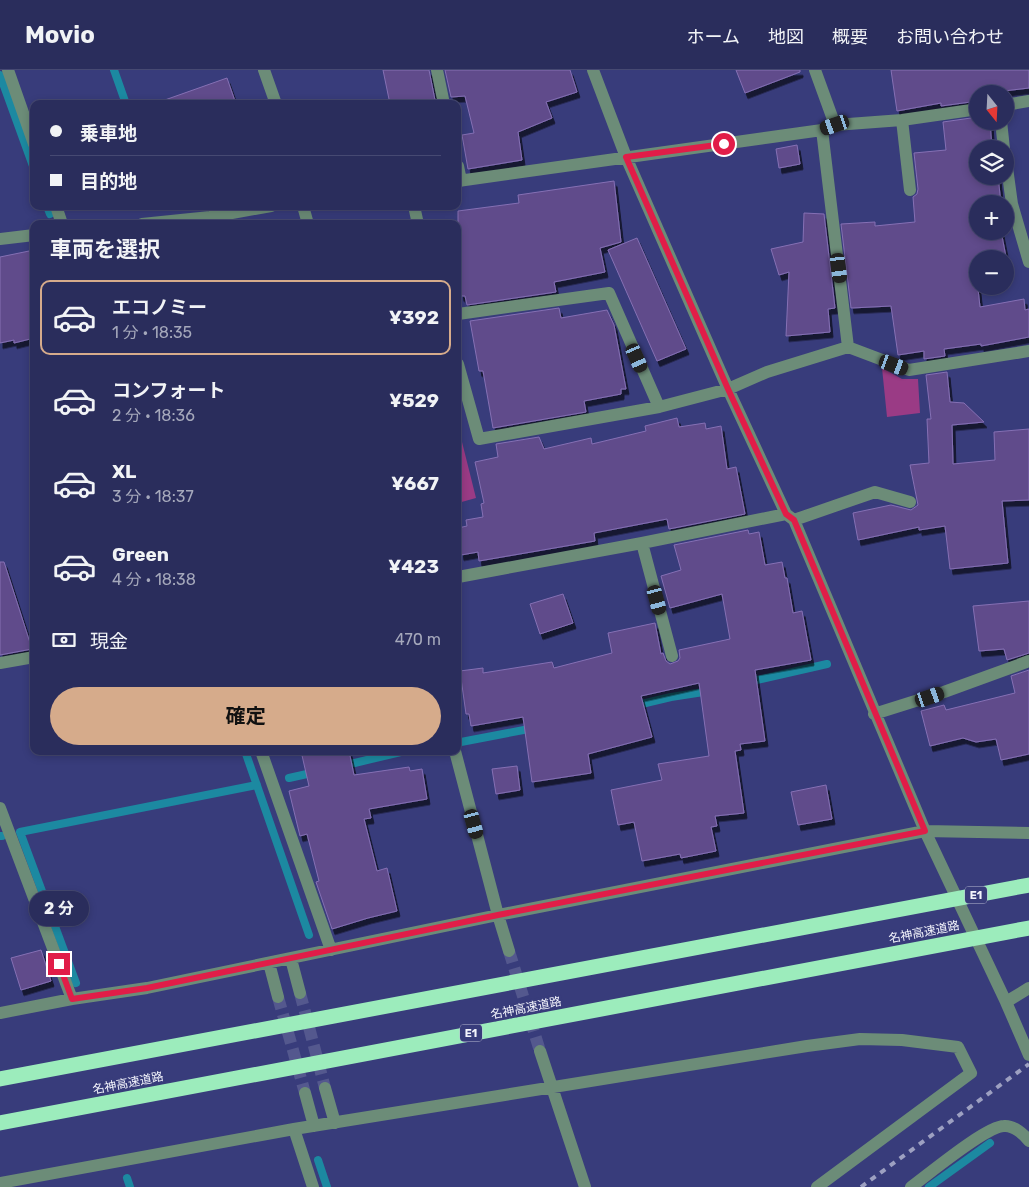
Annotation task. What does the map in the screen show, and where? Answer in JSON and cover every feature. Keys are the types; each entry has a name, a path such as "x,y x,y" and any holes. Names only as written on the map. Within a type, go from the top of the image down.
{"highway":[{"name":"E1","path":"0,1079 1029,885"},
{"name":"名神高速道路","path":"0,1123 1029,928"}],"street":[{"path":"8,70 30,133"},
{"path":"264,70 275,100"},
{"path":"437,70 443,100"},
{"path":"594,70 626,157 728,389 790,517 925,831 1029,1055"},
{"path":"815,70 835,125"},
{"path":"1014,104 1029,101"},
{"path":"461,181 822,130 835,125 902,120 969,110"},
{"path":"902,120 910,190"},
{"path":"822,130 848,347"},
{"path":"1009,185 1012,204 1029,262"},
{"path":"181,220 249,210"},
{"path":"0,239 30,235"},
{"path":"461,314 609,293 659,407"},
{"path":"461,375 479,439 659,407 728,389 766,372 848,347 909,370 1029,351"},
{"path":"461,576 790,517 875,492 910,502"},
{"path":"642,544 672,656"},
{"path":"0,663 30,657"},
{"path":"874,714 925,699 1029,661"},
{"path":"262,755 331,950"},
{"path":"456,755 509,951"},
{"path":"0,808 72,999"},
{"path":"0,1013 72,999 147,988 498,915 925,831 1029,833"},
{"path":"291,958 300,993"},
{"path":"269,963 278,997"},
{"path":"1006,1002 1029,988"},
{"path":"0,1182 294,1129 807,1046 860,1039 902,1040 958,1047 971,1073 818,1187"},
{"path":"540,1051 585,1187"},
{"path":"326,1088 335,1123"},
{"path":"305,1093 314,1126"},
{"path":"911,1187 987,1130 1004,1125 1024,1133 1029,1141"},
{"path":"294,1129 313,1187"}],"shaded area":[{"path":"882,368 902,379 918,379 920,413 887,417"},
{"path":"461,438 476,498 461,502"}],"building":[{"path":"383,70 429,70 435,100 389,100"},
{"path":"445,70 570,70 577,92 546,102 552,118 518,132 522,160 468,169 462,135 474,133 465,96 451,97"},
{"path":"736,70 800,70 800,72 745,93"},
{"path":"891,70 1029,70 1029,88 1014,90 1014,85 969,85 969,102 941,106 941,103 897,111"},
{"path":"227,78 235,100 165,100"},
{"path":"969,118 969,130 991,130 991,140 969,140 969,185 999,185 1000,195 969,195 969,240 1003,240 1005,250 969,250 969,295 979,295 980,307 1024,299 1025,310 1029,309 1029,337 981,346 981,344 944,349 945,356 924,359 924,351 898,355 891,306 851,308 841,224 875,222 875,226 915,222 913,197 917,194 918,189 914,153 946,150 943,122"},
{"path":"797,145 800,164 779,168 776,149"},
{"path":"614,181 621,242 600,248 605,272 554,282 556,292 467,305 465,296 461,296 461,220 458,220 458,211 519,203 518,195"},
{"path":"804,213 824,214 835,308 828,309 830,332 786,336 789,272 779,275 771,249 803,242"},
{"path":"637,238 686,349 657,361 608,250"},
{"path":"30,251 30,339 14,343 14,340 0,343 0,257"},
{"path":"559,308 561,318 607,310 614,325 626,389 621,389 621,394 584,401 586,412 493,428 483,371 479,371 470,321"},
{"path":"947,372 950,402 964,403 984,422 952,425 953,464 995,460 994,432 1029,429 1029,500 1002,501 1008,563 950,569 945,526 919,530 919,527 858,540 853,513 891,505 911,510 918,505 910,465 929,463 927,419 931,419 926,375"},
{"path":"677,418 679,427 705,423 706,429 721,426 727,469 736,467 745,514 669,529 667,519 594,533 595,541 479,561 478,552 461,555 461,527 467,526 466,520 483,517 481,504 484,503 475,462 498,457 496,444 539,437 544,449 591,438 592,444 646,431 645,426"},
{"path":"748,530 749,534 759,532 765,565 782,562 785,578 787,578 793,613 802,611 811,660 755,670 765,741 740,744 741,750 735,751 744,813 715,816 717,826 711,827 716,851 681,858 680,854 642,861 634,822 618,825 611,790 662,780 658,764 709,756 699,683 641,696 652,737 588,754 591,773 532,782 523,717 471,726 469,714 466,714 461,671 483,668 483,673 552,662 554,668 612,653 608,633 655,623 661,654 663,653 666,661 670,664 678,661 680,658 679,650 730,639 722,594 670,608 661,576 681,570 674,545"},
{"path":"0,562 4,562 30,643 30,649 0,655"},
{"path":"563,594 573,623 540,634 530,604"},
{"path":"1029,601 1029,653 1007,660 1004,649 979,651 973,606"},
{"path":"1029,670 1029,754 1001,760 996,739 976,742 963,738 930,746 921,711 944,705 946,710 1015,693 1011,676"},
{"path":"302,755 350,755 354,775 409,767 410,771 422,769 427,799 369,809 371,818 364,819 377,871 387,868 397,911 332,929 316,882 319,881 307,834 300,836 289,791 309,786"},
{"path":"517,766 520,790 496,794 492,769"},
{"path":"826,785 832,819 798,825 791,792"},
{"path":"41,950 51,981 21,990 11,958"}],"waterway":[{"path":"114,70 125,100"},
{"path":"0,75 30,158"},
{"path":"48,210 50,214"},
{"path":"748,682 827,664"},
{"path":"633,706 671,697 710,691"},
{"path":"461,742 534,728"},
{"path":"246,755 309,935"},
{"path":"342,766 388,755"},
{"path":"289,778 316,772"},
{"path":"76,983 20,832 257,785"},
{"path":"929,1187 990,1143"},
{"path":"318,1160 327,1187"},
{"path":"127,1178 130,1187"}],"tunnel":[{"path":"509,951 540,1051"},
{"path":"300,993 325,1088"},
{"path":"278,997 305,1093"}],"railway":[{"path":"861,1187 1029,1064"}],"route":[{"path":"59,964 72,999 147,988 498,915 925,831 794,520 786,514 742,420 626,157 724,144"}]}
